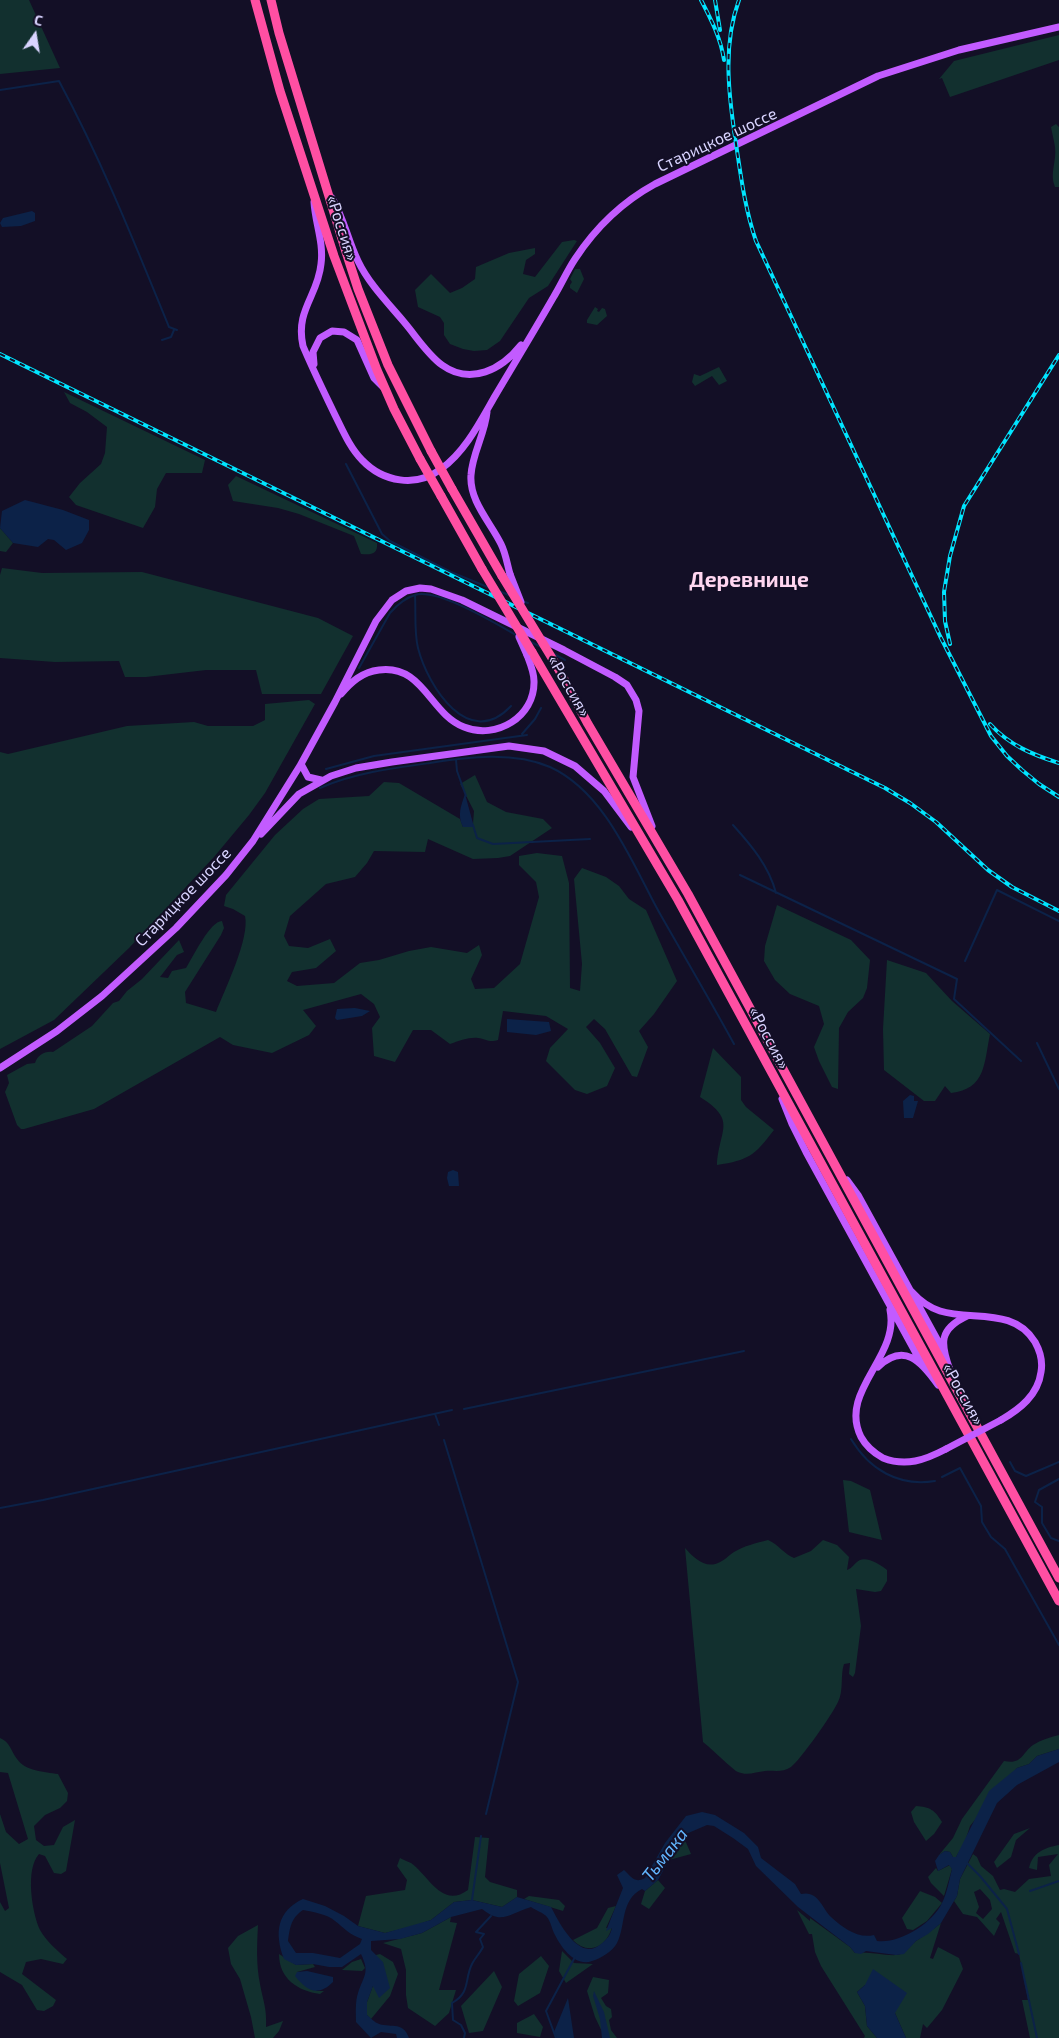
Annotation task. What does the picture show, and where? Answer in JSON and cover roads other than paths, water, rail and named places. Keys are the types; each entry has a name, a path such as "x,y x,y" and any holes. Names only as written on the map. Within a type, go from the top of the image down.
{"highway":[{"name":"«Россия»","path":"255,0 280,91 334,256 385,389 420,459 530,653 652,854 1059,1601"},
{"name":"«Россия»","path":"271,0 279,33 346,252 391,372 452,489 506,575 525,614 558,668 588,724 662,849 722,956 1059,1578"}],"main road":[{"name":"Старицкое шоссе","path":"318,381 349,444 373,470 381,475 399,480 419,480 441,470 460,450 487,410 574,260 598,228 614,212 648,188 885,73 959,50 1059,27"},
{"path":"313,189 314,216 322,261 318,280 304,311 301,336 303,346 318,381"},
{"path":"326,189 339,209 352,249 370,281 428,351 448,368 458,373 473,374 490,371 512,356 537,325"},
{"path":"318,381 313,359 314,348 323,335 339,330 348,333 357,340 374,378 385,389"},
{"path":"487,410 470,481 476,499 502,546 506,575"},
{"name":"Старицкое шоссе","path":"0,1068 66,1024 119,981 207,896 253,841 301,764 376,621 388,605 401,594 420,588 436,590 489,613 624,683 632,692 639,711 633,777 662,849"},
{"path":"334,704 359,676 375,671 394,671 408,676 418,683 446,715 458,724 477,731 493,731 515,721 530,701 534,680 530,653"},
{"path":"253,841 294,799 321,780 356,768 492,747 518,746 535,749 560,758 589,777 609,798 652,854"},
{"path":"301,764 308,777 321,780"},
{"path":"776,1082 792,1124 888,1302 923,1366 948,1398"},
{"path":"834,1164 858,1195 912,1292 944,1352 957,1391"},
{"path":"860,1234 875,1276"},
{"path":"888,1302 892,1316 890,1335 874,1371 862,1390 856,1410 859,1431 870,1448 888,1460 922,1461 1001,1420 1022,1406 1034,1392 1042,1371 1039,1352 1031,1337 1013,1322 996,1317 946,1313 931,1308 912,1292"},
{"path":"944,1352 944,1339 948,1328 968,1316"},
{"path":"874,1371 888,1358 900,1354 913,1358 923,1366"}],"water":[{"path":"32,211 35,213 35,221 21,226 2,227 0,223 3,218"},
{"path":"25,500 63,510 89,520 89,530 82,543 66,550 54,540 48,539 38,547 13,543 0,528 2,511"},
{"path":"465,794 474,827 463,827 461,823 460,810"},
{"path":"355,1008 370,1011 362,1016 337,1020 335,1018 337,1009"},
{"path":"507,1019 549,1022 551,1031 536,1035 507,1032"},
{"path":"910,1095 914,1096 914,1101 918,1101 913,1118 904,1118 903,1101"},
{"path":"453,1170 458,1172 459,1186 449,1186 448,1172"},
{"name":"Тьмака","path":"1059,1749 1059,1762 1017,1785 997,1803 960,1879 957,1896 941,1923 916,1941 904,1954 896,1955 866,1951 861,1954 855,1953 850,1947 798,1907 756,1866 748,1849 714,1826 707,1825 686,1834 685,1840 669,1860 658,1880 645,1891 642,1889 635,1894 630,1900 617,1943 609,1952 595,1960 586,1962 570,1956 558,1940 547,1917 531,1907 505,1917 489,1914 482,1909 451,1917 422,1933 400,1939 371,1941 371,1950 383,1962 390,1988 379,1998 373,1986 367,2002 367,2015 382,2025 403,2029 409,2038 397,2038 396,2034 381,2032 371,2038 356,2022 357,1996 366,1970 361,1954 342,1967 313,1964 296,1965 284,1959 281,1949 279,1932 283,1916 294,1904 303,1899 325,1906 358,1926 385,1933 431,1920 454,1902 472,1900 502,1907 517,1897 551,1907 559,1922 578,1945 585,1948 593,1948 605,1941 612,1928 606,1931 623,1888 617,1875 624,1870 635,1880 645,1878 665,1843 686,1816 702,1812 715,1815 744,1833 758,1847 761,1858 795,1884 801,1894 807,1893 816,1897 831,1917 846,1929 857,1934 874,1935 877,1941 895,1939 905,1936 923,1925 942,1903 952,1869 949,1865 938,1871 935,1861 939,1855 945,1851 950,1852 953,1857 956,1857 989,1791 1017,1768 1029,1764 1037,1756","holes":["303,1910 332,1919 362,1939 360,1944 340,1958 313,1953 296,1953 288,1941 290,1927"]},
{"path":"873,1969 907,1993 895,2013 906,2038 877,2038 867,2026 865,2006 857,1992 865,1985"},
{"path":"307,1971 333,1977 333,1982 328,1987 318,1991 308,1988 295,1976 297,1972"},
{"path":"594,1991 604,2012 610,2038 602,2038 600,2019 593,1996"},
{"path":"568,1998 574,2038 556,2038 554,2032"}],"waterway":[{"path":"0,90 59,81 104,172 169,327 177,330"},
{"path":"162,340 171,337 174,330"},
{"path":"346,464 382,534 390,541 451,572 490,588"},
{"path":"499,591 511,596"},
{"path":"359,668 390,613 401,602 415,595 425,594 452,602 467,608 518,636"},
{"path":"415,595 417,642 423,664 431,680 452,709 466,718 480,721 495,718 511,706"},
{"path":"522,601 528,603"},
{"path":"529,641 541,647"},
{"path":"554,654 565,660"},
{"path":"522,734 535,719 541,708"},
{"path":"326,769 374,756 527,735"},
{"path":"320,788 346,778 388,769 475,757 506,757 536,762 550,767 569,778 602,811 615,831 734,1044"},
{"path":"456,760 457,771 466,796"},
{"path":"473,825 477,838 493,844 590,839"},
{"path":"733,825 753,848 764,865 776,893"},
{"path":"740,875 957,979 954,999 1021,1061"},
{"path":"965,961 997,890 1059,921"},
{"path":"1037,1043 1059,1089"},
{"path":"464,1409 744,1351"},
{"path":"0,1508 452,1410"},
{"path":"435,1414 439,1425"},
{"path":"851,1439 858,1450 886,1474 909,1481 935,1481"},
{"path":"444,1440 518,1682 486,1814"},
{"path":"1010,1462 1015,1471 1026,1476 1059,1462"},
{"path":"942,1477 960,1468 981,1506 982,1522 991,1537 1005,1549 1059,1645"},
{"path":"1059,1479 1039,1490 1035,1502 1042,1507 1042,1523 1051,1538 1059,1541"},
{"path":"472,1900 481,1836"},
{"path":"967,1863 1007,1909 1019,1954"},
{"path":"1030,1891 1059,1881"},
{"path":"464,2038 465,2033 461,2025 453,2020 452,2003 465,1990 472,1964 483,1947 480,1939 484,1934 476,1932 491,1916"},
{"path":"556,2038 546,2011 575,1957"},
{"path":"1021,1963 1037,2038"}],"railway":[{"path":"701,0 718,37 724,60"},
{"path":"715,0 720,30"},
{"path":"739,0 730,35 729,90 744,193 756,241 940,636 991,736 1007,756 1022,770 1059,797"},
{"path":"0,354 885,788 936,822 988,870 1012,887 1059,911"},
{"path":"950,644 945,621 944,592 950,556 964,506 1059,355"},
{"path":"990,724 1013,743 1059,763"}],"district":[{"name":"Деревнище","path":"749,580"}]}
